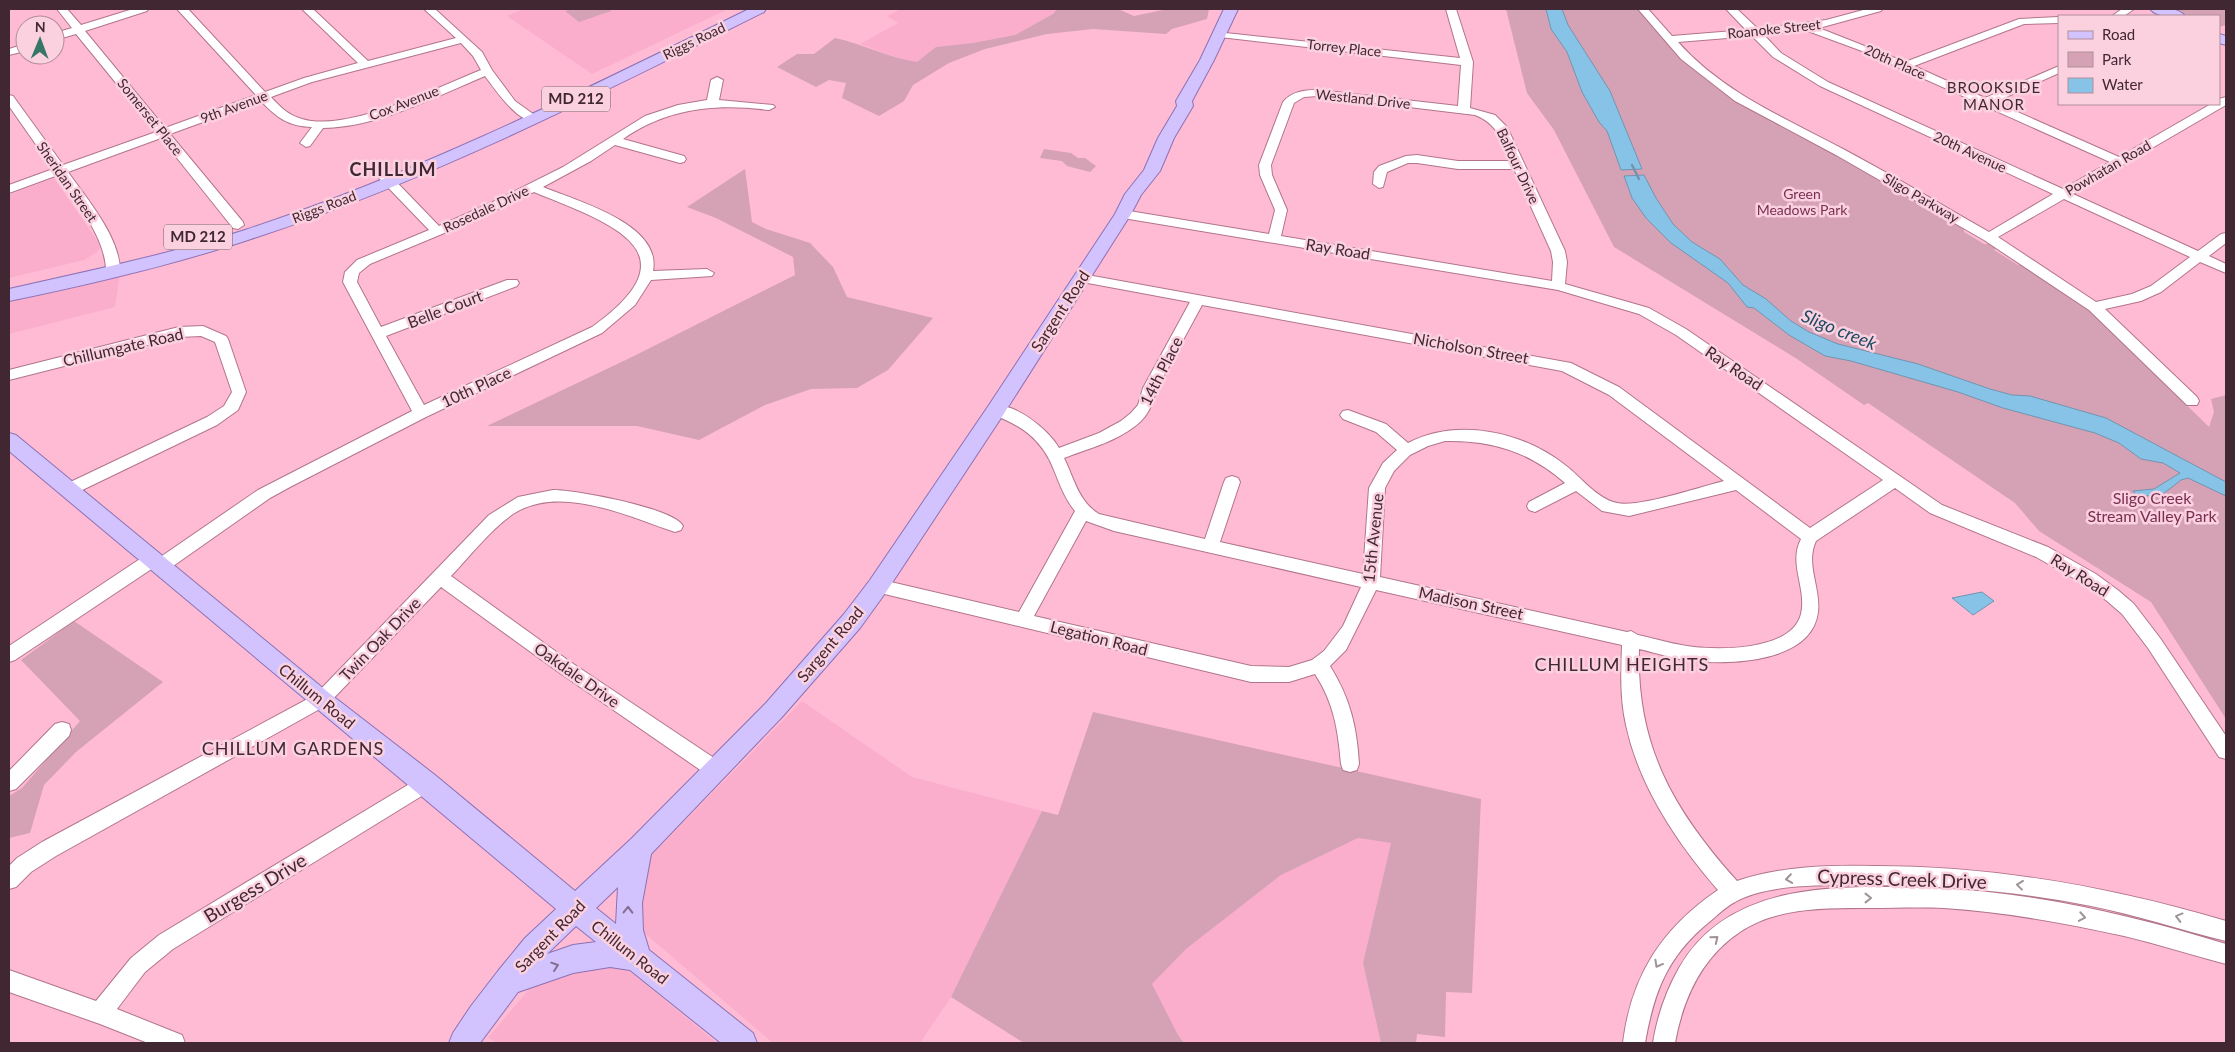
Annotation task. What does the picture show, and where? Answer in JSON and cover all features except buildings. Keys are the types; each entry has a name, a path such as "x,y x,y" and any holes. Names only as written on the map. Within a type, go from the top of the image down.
{"main road":[{"name":"Riggs Road","path":"529,115 736,9"},
{"name":"Riggs Road","path":"9,282 186,252 251,233 385,178 529,115 759,9"},
{"name":"Sargent Road","path":"463,1043 508,981 536,947 640,848 716,770 813,666 852,621 878,586 1124,214 1133,194 1152,171 1166,138 1184,106 1184,101 1220,34 1231,9"},
{"path":"2139,9 2156,15"},
{"path":"2157,9 2175,15"},
{"name":"Riggs Road","path":"9,295 385,178"},
{"name":"Chillum Road","path":"9,440 321,700 426,783 576,909 743,1043"},
{"path":"638,957 631,942 628,914 632,881 640,848"},
{"path":"508,981 573,959 610,954 638,957"}],"street":[{"name":"Somerset Place","path":"62,9 238,225"},
{"path":"65,34 143,9"},
{"name":"Cox Avenue","path":"182,9 285,118 296,122 319,126 340,124 368,117 487,71"},
{"path":"307,9 365,64"},
{"path":"1451,9 1467,62 1464,110"},
{"name":"Sligo Parkway","path":"1643,9 1697,68 1739,99 1840,152 1989,237 2094,307 2192,401"},
{"name":"20th Avenue","path":"1731,9 1753,33 1784,61 1824,84 2226,269"},
{"name":"Roanoke Street","path":"1669,39 1807,28 1854,17 1877,9"},
{"path":"434,10 478,54 487,71 511,103 529,115"},
{"path":"1904,66 2023,21 2058,20"},
{"name":"20th Place","path":"1807,28 1904,66 2119,160"},
{"name":"Torrey Place","path":"1220,34 1467,62"},
{"name":"9th Avenue","path":"9,189 263,95 365,64 464,39"},
{"path":"1985,102 2058,69"},
{"path":"713,102 717,80"},
{"name":"Westland Drive","path":"1274,239 1280,210 1266,175 1265,165 1289,102 1294,97 1318,93 1464,110"},
{"name":"Sheridan Street","path":"9,98 94,218 113,264"},
{"name":"Rosedale Drive","path":"421,413 350,282 352,271 365,261 437,231 585,160 634,126 661,114 680,108 713,102 737,102 769,106"},
{"name":"Powhatan Road","path":"1989,237 2119,160 2217,105"},
{"name":"Balfour Drive","path":"1464,110 1483,114 1497,122 1558,251 1560,262 1558,286"},
{"path":"306,143 319,126"},
{"path":"616,140 680,159"},
{"path":"1379,184 1380,172 1383,169 1412,160 1458,166 1518,165"},
{"path":"385,178 437,231"},
{"path":"533,186 596,215 634,236 641,243 645,253 646,276 708,273"},
{"name":"Ray Road","path":"1124,214 1558,286 1630,306 1681,332 1894,481 1948,516 2042,552 2090,579 2114,596 2128,609 2154,643 2226,751"},
{"path":"2094,307 2136,298 2156,289 2226,237"},
{"name":"10th Place","path":"9,655 264,494 421,413 597,330 626,307 634,298 646,276"},
{"name":"Nicholson Street","path":"1082,278 1544,361 1566,367 1614,391 1736,484 1810,537"},
{"name":"Belle Court","path":"377,334 512,283"},
{"name":"14th Place","path":"1056,455 1102,437 1118,429 1138,415 1146,402 1150,388 1198,300"},
{"name":"Chillumgate Road","path":"9,374 179,332 203,331 221,339 238,392 238,398 229,410 212,421 68,490"},
{"path":"996,410 1032,426 1049,442 1071,494 1083,511 1024,620"},
{"path":"1348,415 1381,428 1406,449"},
{"name":"15th Avenue","path":"1319,665 1333,654 1350,630 1371,581 1377,488 1392,461 1406,449 1424,441 1441,437 1476,436 1493,438 1536,454 1553,464 1607,507 1624,511 1736,484"},
{"path":"1810,537 1894,481"},
{"path":"1210,547 1232,482"},
{"path":"1535,506 1576,484"},
{"name":"Twin Oak Drive","path":"9,880 24,865 49,849 321,700 503,513 519,504 557,495 576,496 658,518 675,526"},
{"name":"Madison Street","path":"1083,511 1094,518 1114,525 1210,547 1631,638 1693,654 1724,656 1774,650 1784,644 1802,627 1810,608 1810,593 1802,558 1810,537"},
{"name":"Oakdale Drive","path":"440,578 563,666 716,770"},
{"name":"Legation Road","path":"878,586 1251,674 1287,676 1319,665"},
{"path":"1631,638 1629,671 1631,701 1636,727 1652,771 1688,838 1732,892"},
{"path":"1319,665 1338,694 1345,714 1350,764"},
{"path":"9,783 62,730"},
{"name":"Burgess Drive","path":"100,1013 138,965 166,942 426,783"},
{"name":"Cypress Creek Drive","path":"1634,1043 1646,991 1658,964 1673,942 1694,921 1732,892 1773,881 1810,876 1888,874 1942,877 2040,887 2094,896 2226,931"},
{"name":"Cypress Creek Drive","path":"1664,1043 1671,1005 1697,960 1710,943 1750,915 1786,904 1845,898 1951,899 1996,904 2099,921 2153,933 2226,954"},
{"path":"9,981 100,1013 174,1043"}],"shaded area":[{"path":"524,9 728,9 592,74 507,16"},
{"path":"901,9 1057,9 1053,14 1015,35 973,43 936,47 917,62 900,59 860,44 898,23 887,16"},
{"path":"54,178 98,242 100,248 84,260 9,278 9,195"},
{"path":"120,273 115,307 9,334 9,299"},
{"path":"802,701 912,777 1042,811 951,997 920,1043 773,1043 641,930 639,875 653,854"},
{"path":"1358,838 1391,843 1363,963 1381,1043 1184,1043 1152,984 1186,949 1281,875"},
{"path":"566,965 622,965 717,1043 498,1043 488,1038 536,981"}],"green space":[{"path":"573,9 609,9 611,11 579,22 565,11"},
{"path":"1057,9 1118,9 1134,16 1168,9 1209,9 1207,19 1172,29 1166,34 1093,29 1047,34 985,49 949,63 913,85 904,101 879,116 842,98 846,83 829,80 816,87 777,67 797,54 814,54 835,38 917,62 936,47 973,43 1015,35 1053,14"},
{"path":"1506,9 1638,9 1679,58 1717,88 1846,160 1938,215 1942,213 1966,228 1964,232 1984,244 1993,244 1999,247 1994,250 2018,265 2025,263 2094,314 2209,427 2214,412 2211,399 2226,395 2226,719 2151,602 2039,531 2015,503 1868,403 1864,405 1797,359 1614,247 1554,130 1527,93"},
{"path":"2169,9 2226,9 2226,25 2220,27 2220,15 2186,15"},
{"path":"1044,149 1071,153 1078,158 1085,158 1096,166 1090,172 1067,166 1062,161 1040,158"},
{"path":"745,169 752,222 766,229 810,243 833,267 847,297 933,318 888,370 857,388 811,389 765,405 699,440 637,426 487,426 634,356 795,275 793,257 716,218 687,207"},
{"path":"74,621 163,682 76,752 44,785 30,833 9,838 9,796 22,788 80,721 21,660"},
{"path":"1093,712 1481,799 1472,993 1446,992 1445,1037 1417,1034 1416,1043 1381,1043 1363,963 1391,843 1358,838 1281,875 1186,949 1152,984 1184,1043 1024,1043 951,997 1042,811 1058,815"}],"water":[{"path":"1546,9 1562,9 1568,25 1610,91 1642,169 1621,170 1607,131 1599,122 1582,92 1567,52 1551,29"},
{"path":"1644,175 1673,224 1692,242 1720,259 1743,285 1766,299 1791,321 1809,332 1838,344 1918,364 1990,389 2012,395 2030,396 2106,418 2226,482 2226,496 2188,478 2181,480 2163,494 2138,497 2133,491 2154,489 2180,473 2163,463 2141,459 2119,443 2095,433 2003,408 1958,392 1851,361 1825,356 1789,335 1754,308 1747,307 1728,283 1671,243 1646,218 1632,198 1624,176"},
{"path":"1982,592 1994,601 1973,615 1952,598"}],"waterway":[{"name":"Sligo creek","path":"1632,165 1639,179"}],"district":[{"name":"BROOKSIDE MANOR","path":"1994,96"},
{"name":"CHILLUM","path":"393,170"},
{"name":"CHILLUM HEIGHTS","path":"1622,665"},
{"name":"CHILLUM GARDENS","path":"293,749"}],"park label":[{"name":"Green Meadows Park","path":"1802,202"},
{"name":"Sligo Creek Stream Valley Park","path":"2152,507"}]}
